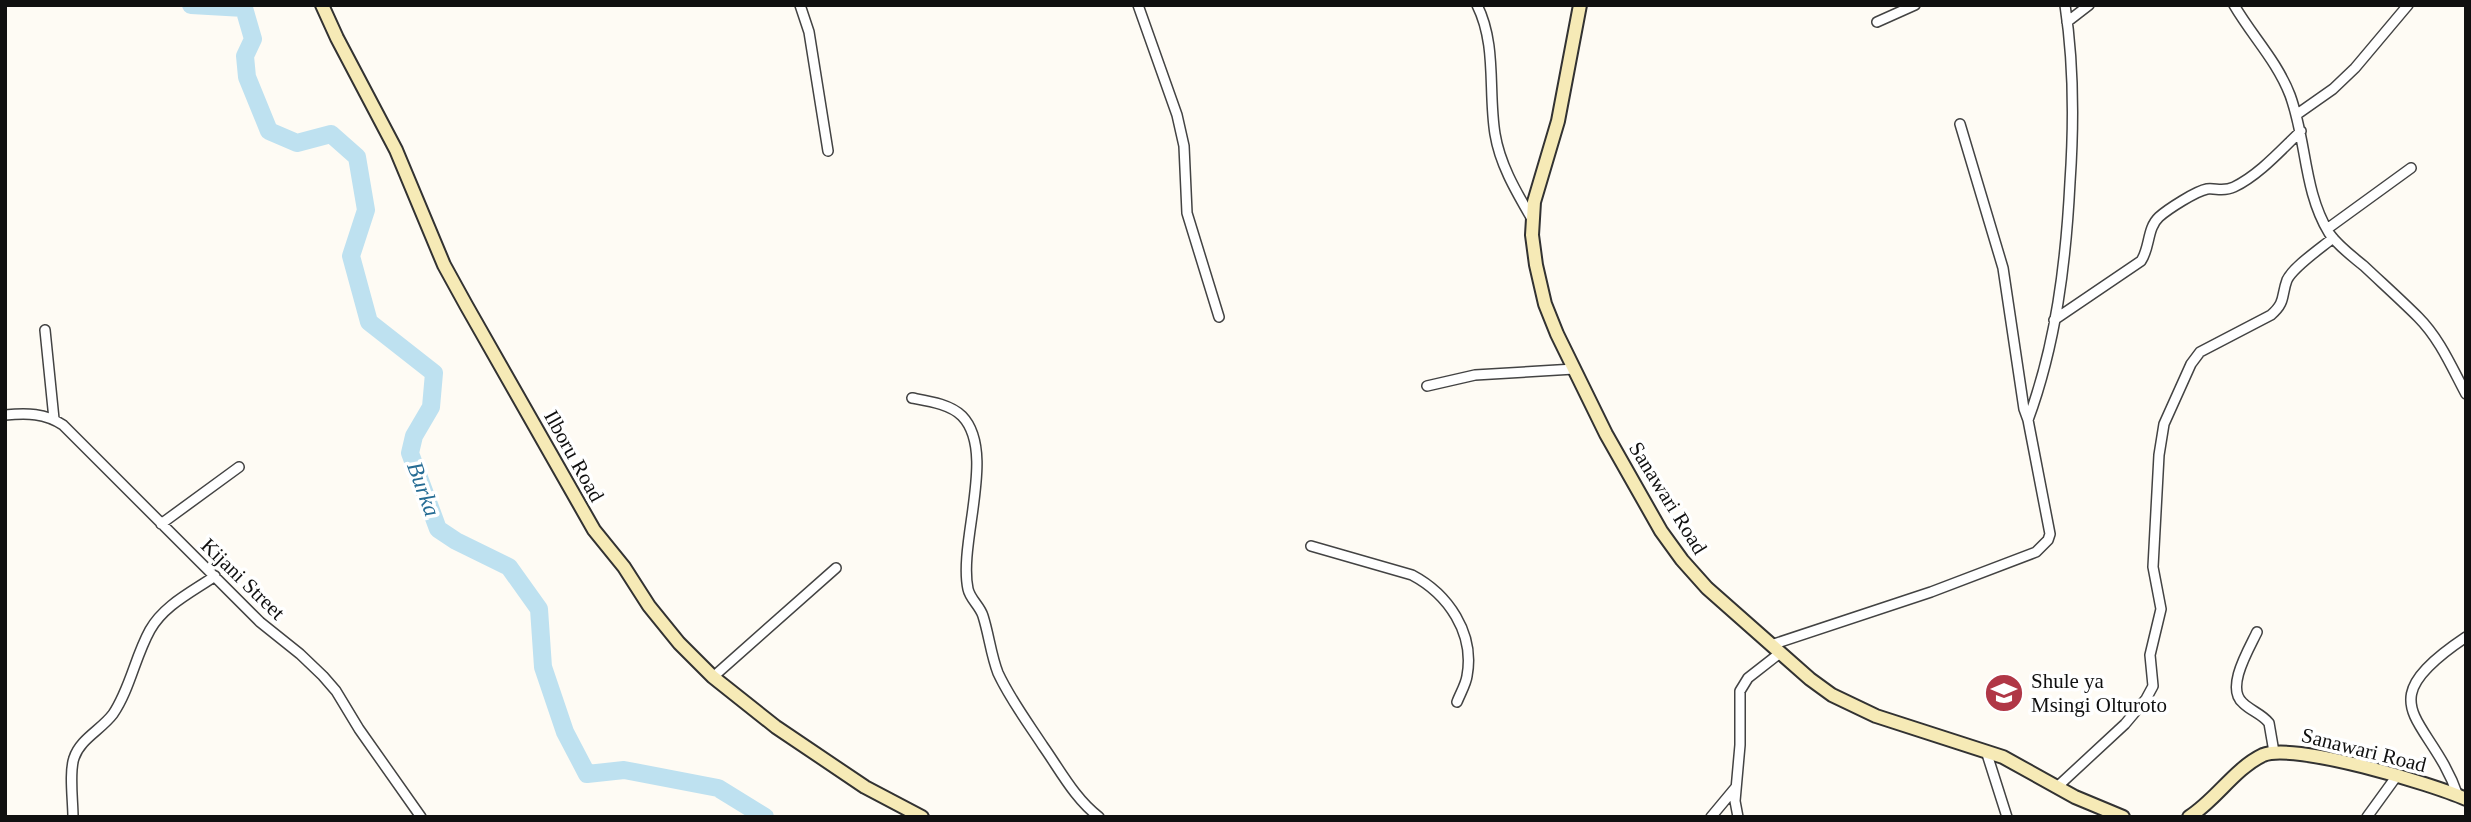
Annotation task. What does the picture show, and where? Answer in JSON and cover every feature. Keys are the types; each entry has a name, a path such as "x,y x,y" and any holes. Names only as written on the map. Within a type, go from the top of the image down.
{"street":[{"name":"Ilboru Road","path":"322,5 396,150 444,265 552,454 569,489 594,530 624,567 649,606 679,643 713,677 811,752 865,787 922,817"},
{"path":"800,5 808,32 828,150"},
{"path":"1139,5 1178,115 1184,146 1187,213 1219,317"},
{"path":"1478,5 1488,30 1495,138 1503,163 1532,219"},
{"name":"Sanawari Road","path":"1580,5 1563,97 1536,194 1532,219 1536,264 1543,295 1557,334 1606,434 1672,546 1707,588 1820,687 1844,702 1895,723 2014,762 2088,803 2123,817"},
{"path":"1877,22 1915,5"},
{"path":"2028,419 2044,372 2065,257 2073,92 2065,5"},
{"path":"2067,22 2089,5"},
{"path":"2234,5 2272,59 2290,95 2301,131 2311,192 2327,229 2333,238 2420,319 2438,342 2466,394"},
{"path":"2296,115 2333,89 2355,68 2408,5"},
{"path":"1738,817 1735,801 1741,745 1740,691 1748,678 1775,649 2036,552 2044,546 2050,534 2024,409 2003,268 1960,124"},
{"path":"2054,320 2141,261 2148,250 2151,228 2159,217 2206,189 2220,191 2234,187 2301,131"},
{"path":"2327,229 2411,167"},
{"path":"2057,787 2125,724 2153,686 2150,655 2161,609 2153,567 2159,455 2164,424 2191,364 2200,352 2271,315 2279,308 2284,299 2288,278 2333,238"},
{"path":"5,415 29,414 54,419 45,330"},
{"path":"1427,386 1475,375 1574,369"},
{"path":"912,398 948,408 963,417 967,425 977,461 967,552 968,588 983,615 995,665 1005,685 1068,783 1100,817"},
{"name":"Kijani Street","path":"54,419 260,622 300,654 337,691 359,729 421,817"},
{"path":"161,524 239,467"},
{"path":"1311,546 1412,575 1427,583 1446,601 1461,623 1467,652 1467,676 1457,702"},
{"path":"713,677 836,568"},
{"path":"73,817 72,763 77,750 106,723 116,709 155,622 171,606 215,576"},
{"path":"2257,632 2242,665 2236,691 2242,703 2269,723 2274,752"},
{"path":"2462,798 2415,719 2410,701 2416,681 2433,660 2466,637"},
{"path":"1986,751 2007,817"},
{"name":"Sanawari Road","path":"2189,817 2255,760 2274,752 2311,754 2462,798"},
{"path":"2367,817 2396,777"},
{"path":"1712,817 1737,785"}],"waterway":[{"name":"Burka","path":"191,5 244,8 253,39 245,56 247,77 269,131 297,143 331,134 357,157 366,210 351,256 369,322 434,373 431,407 414,436 410,453 438,529 509,567 539,609 543,667 565,732 587,774 624,770 718,788 765,817"}],"place":[{"name":"Shule ya Msingi Olturoto","path":"2004,693"}]}
